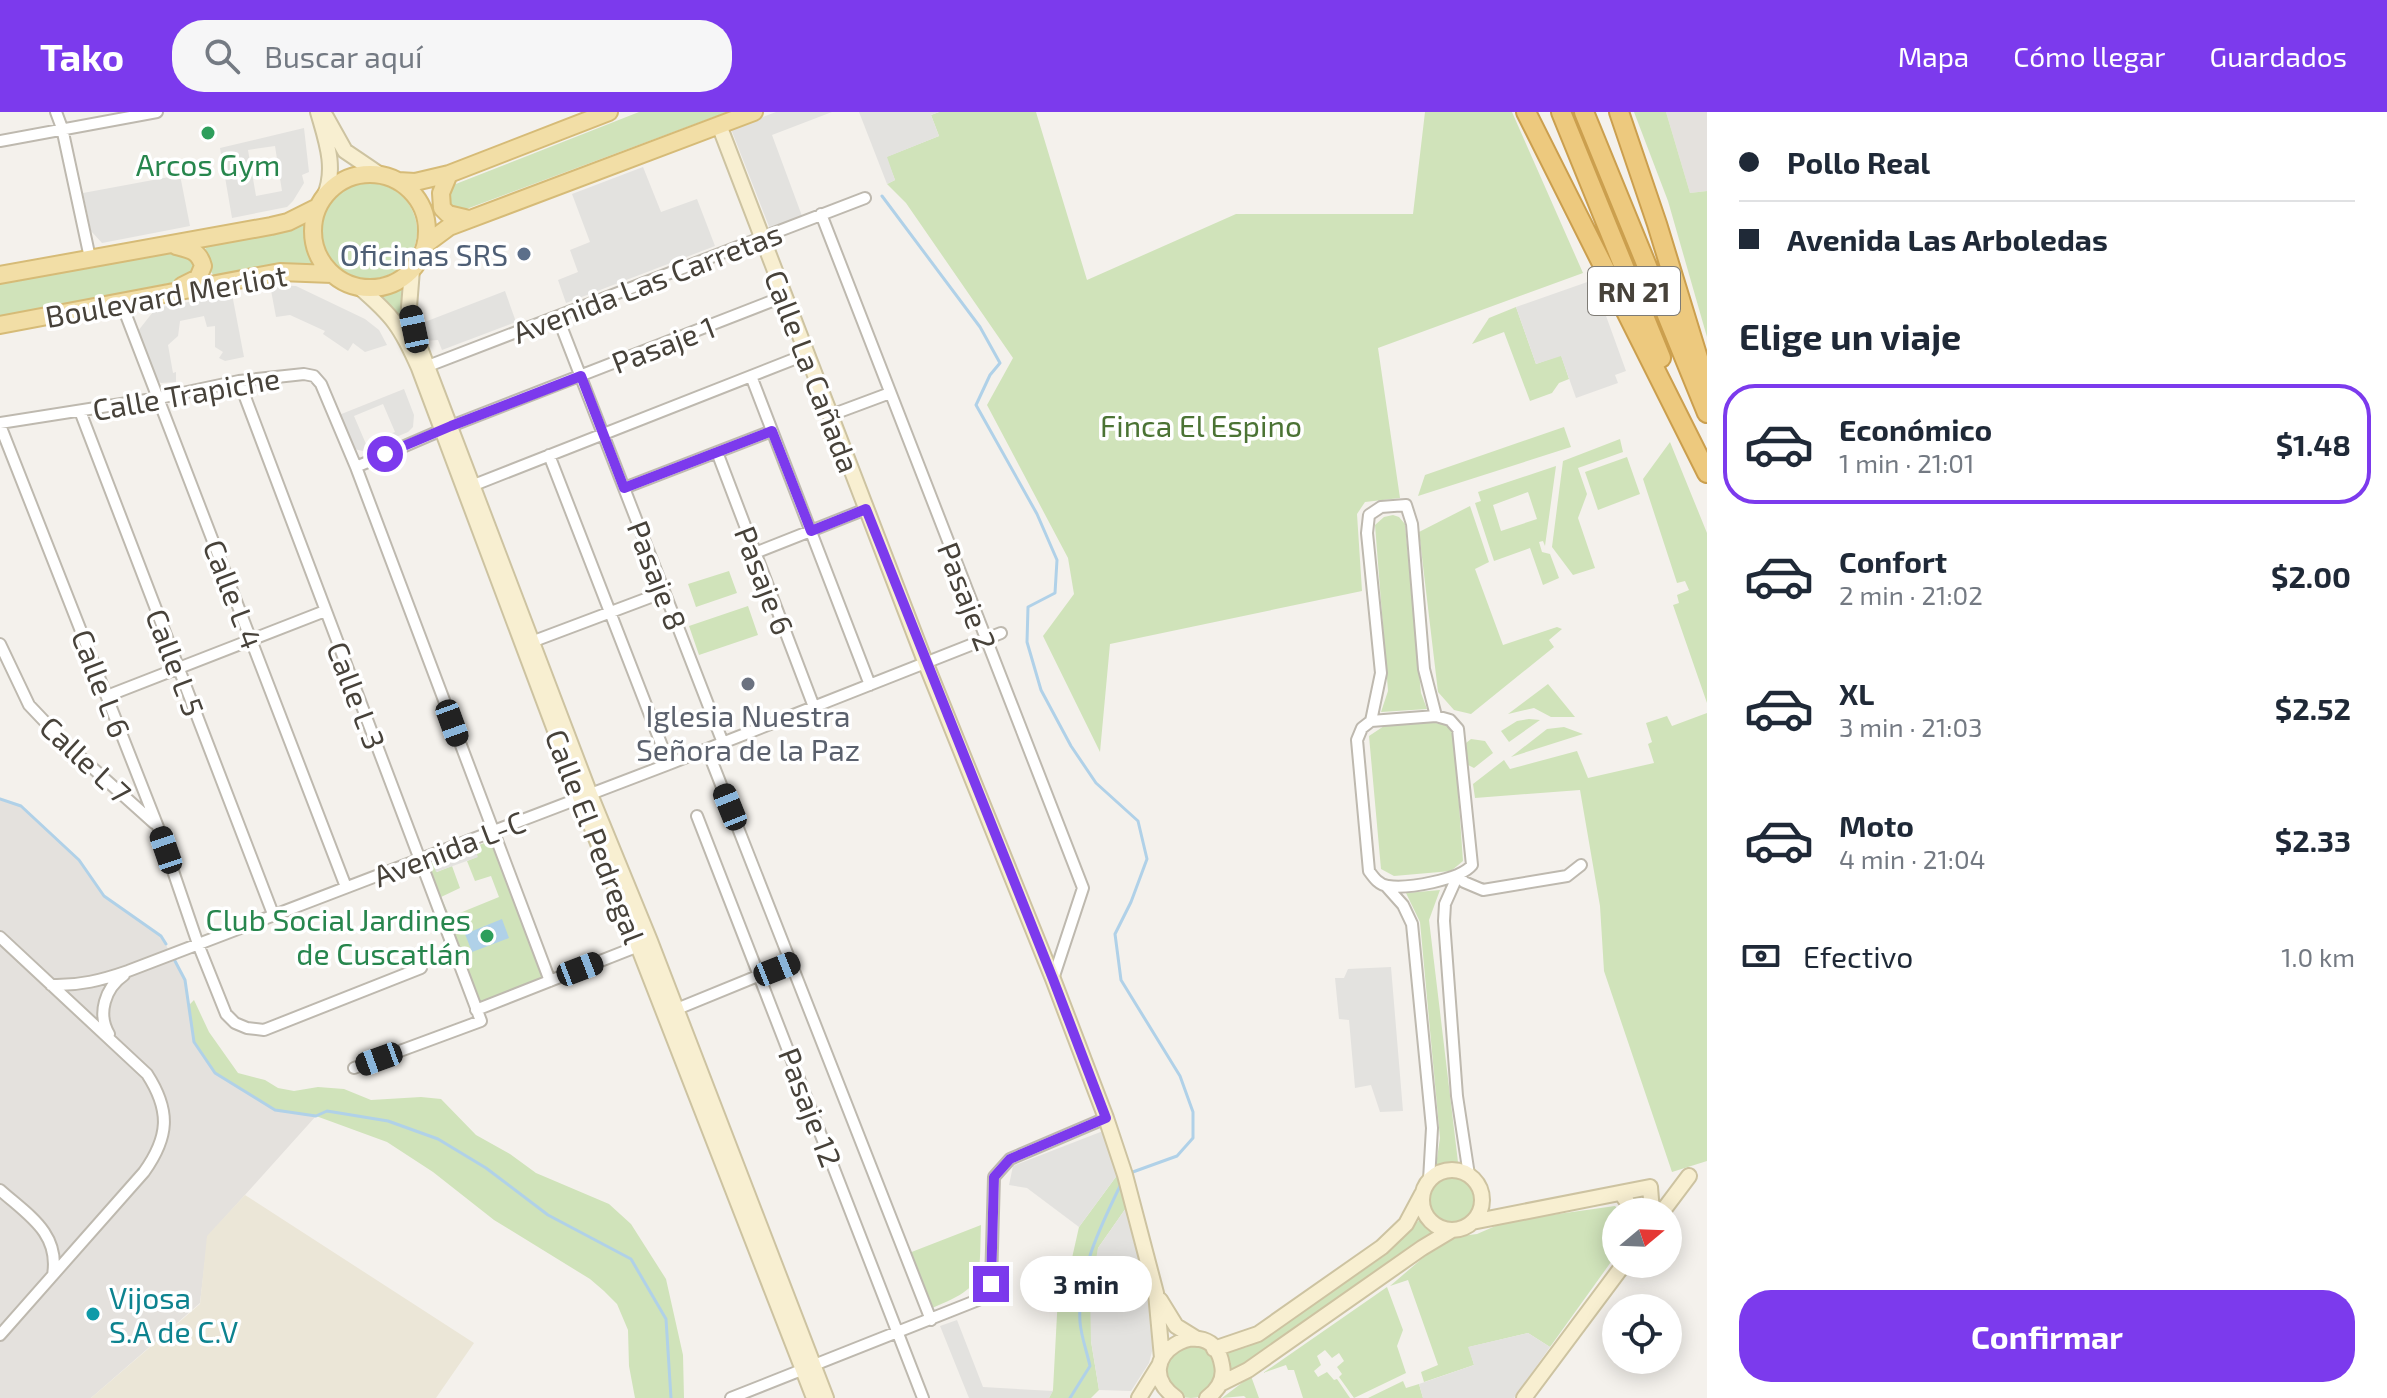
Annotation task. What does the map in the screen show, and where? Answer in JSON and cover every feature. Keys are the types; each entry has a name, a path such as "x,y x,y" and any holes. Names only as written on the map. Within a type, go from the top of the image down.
{"highway":[{"path":"1526,112 1707,472"},
{"name":"RN 21","path":"1561,112 1707,472"},
{"name":"RN 21","path":"1584,112 1707,413"},
{"path":"1619,112 1707,386"}],"main road":[{"path":"320,112 345,151 379,174 398,181 415,182 449,174 609,112"},
{"path":"320,112 330,160 324,195 314,219 314,243 332,274 359,287 388,285 412,270 426,244 425,215 419,201 398,181"},
{"path":"426,244 449,227 754,112"},
{"name":"Calle La Cañada","path":"719,125 926,664 1106,1118 1125,1175 1156,1293 1162,1384 1176,1398"},
{"path":"324,195 332,187 354,176 379,174"},
{"path":"449,174 441,193 442,208 448,214 469,219"},
{"name":"Boulevard Merliot","path":"0,275 288,222 324,195"},
{"path":"170,244 194,251 200,256 203,266 198,278 170,292"},
{"name":"Calle El Pedregal","path":"412,270 409,307 446,428 584,795 645,943 808,1368 814,1398"},
{"name":"Boulevard Merliot","path":"0,325 280,272 332,274"},
{"name":"Calle El Pedregal","path":"359,287 392,316 402,330 474,485 534,641 584,795"},
{"path":"1207,1398 1220,1384 1248,1370 1422,1248 1472,1222 1480,1211 1482,1199 1479,1187 1461,1171 1448,1170 1429,1180 1406,1224 1382,1247 1258,1334 1214,1349 1222,1366 1220,1384"},
{"path":"1672,1198 1689,1176"},
{"path":"1472,1222 1650,1187 1651,1198"},
{"path":"1621,1193 1624,1198"},
{"path":"1422,1194 1423,1207 1429,1219 1439,1227 1452,1230"},
{"path":"1482,1199 1505,1214"},
{"path":"1524,1398 1614,1278"},
{"name":"Calle La Cañada","path":"1156,1293 1176,1326 1214,1349"},
{"path":"1139,1398 1170,1347 1190,1339 1200,1340"},
{"name":"Calle El Pedregal","path":"808,1368 826,1398"}],"street":[{"path":"56,112 90,258"},
{"path":"0,141 157,112"},
{"name":"Avenida Las Carretas","path":"428,366 865,198"},
{"name":"Pasaje 2","path":"821,214 1083,888 1053,979"},
{"name":"Pasaje 1","path":"356,467 446,428 785,296"},
{"name":"Calle L 4","path":"121,302 346,887"},
{"name":"Pasaje 8","path":"558,318 723,743"},
{"path":"474,485 807,354"},
{"name":"Calle Trapiche","path":"0,424 159,398 239,381 304,374 314,376 321,384 356,467 550,981"},
{"path":"751,376 870,685"},
{"name":"Calle L 3","path":"239,381 476,1010"},
{"path":"831,415 890,393"},
{"name":"Calle L 5","path":"80,411 273,914"},
{"name":"Calle L 6","path":"0,424 158,827 226,1014 235,1023 264,1030 421,968"},
{"path":"624,488 772,431"},
{"name":"Pasaje 6","path":"717,452 814,707"},
{"path":"549,455 669,764"},
{"path":"1371,721 1381,673 1367,533 1369,515 1381,507 1406,505 1412,524 1424,669 1436,716"},
{"path":"755,553 866,509"},
{"path":"534,641 664,592"},
{"path":"107,696 325,611"},
{"name":"Avenida L-C","path":"51,985 74,986 128,971 1001,633"},
{"name":"Calle L 7","path":"0,644 29,705 67,745 158,827"},
{"path":"1386,886 1436,881 1458,875 1472,865 1458,729 1450,720 1436,716 1371,721 1362,728 1357,740 1369,871 1403,905 1412,924 1432,1128 1429,1180"},
{"path":"707,749 931,1320"},
{"name":"Pasaje 12","path":"697,816 923,1398"},
{"path":"1458,875 1464,882 1483,890 1567,876 1581,865"},
{"path":"1458,875 1445,904 1444,921 1457,1096 1469,1175"},
{"path":"0,937 147,1074 161,1099 164,1126 159,1151 144,1172 0,1335"},
{"path":"354,1068 481,1021 476,1010 645,943"},
{"path":"671,1012 792,962"},
{"path":"117,1046 103,1020 104,1007 115,981 128,971"},
{"path":"731,1398 978,1300 991,1284 994,1177 1010,1159 1106,1118"},
{"path":"0,1190 40,1225 51,1242 55,1259 52,1277"}],"shaded area":[{"path":"776,112 832,112 772,135 802,216 770,229 731,129"},
{"path":"859,112 939,112 931,115 939,136 887,157 895,180 887,184"},
{"path":"1666,112 1707,112 1707,191 1690,193"},
{"path":"304,128 309,172 302,175 304,183 287,207 232,218 220,148","holes":["275,146 282,191 256,196 248,150"]},
{"path":"643,167 661,212 697,199 715,246 566,303 558,280 578,272 570,250 590,242 572,194"},
{"path":"180,175 190,226 102,243 91,231 83,193"},
{"path":"1593,280 1626,371 1615,375 1618,383 1576,398 1561,356 1536,364 1516,307"},
{"path":"270,285 296,286 365,319 379,330 387,345 365,352 353,343 348,351 323,334 325,331 290,315 276,317"},
{"path":"505,291 516,322 442,350 438,340 423,341 417,325"},
{"path":"232,294 244,357 225,361 219,358 223,352 215,347 215,326 207,327 204,316 180,321 178,336 168,345 176,382 161,383 157,380 138,331 156,308"},
{"path":"404,389 414,415 413,427 408,432 363,451 350,445 339,415","holes":["383,404 395,432 366,444 354,416"]},
{"path":"0,799 21,806 79,860 104,896 161,936 185,980 194,1042 275,1110 316,1116 208,1236 200,1303 91,1398 0,1398"},
{"path":"474,847 478,857 436,872 433,862"},
{"path":"1391,967 1403,1111 1380,1112 1371,1085 1355,1088 1349,1020 1339,1019 1335,978 1344,978 1348,969"},
{"path":"1103,1131 1118,1174 1079,1227 1027,1188 1009,1185 1013,1166"},
{"path":"245,1195 474,1343 436,1398 91,1398 200,1304 207,1236"},
{"path":"1126,1208 1152,1303 1156,1336 1149,1363 1131,1391 1099,1390 1091,1341 1090,1292 1098,1248"},
{"path":"957,1320 983,1387 1053,1391 1049,1398 969,1398 940,1326"},
{"path":"1528,1333 1550,1347 1514,1398 1423,1398 1419,1384 1474,1365 1468,1347"}],"green space":[{"path":"639,112 727,112 453,214 443,189"},
{"name":"Finca El Espino","path":"939,112 1036,112 1087,280 1236,214 1413,214 1425,112 1512,112 1583,273 1378,348 1400,498 1365,502 1357,514 1362,591 1110,644 1100,752 1043,636 1074,594 1068,558 987,405 1013,358 906,203 887,184 895,180 886,157 939,136 931,115"},
{"path":"1634,112 1666,112 1690,193 1707,191 1707,337 1668,201"},
{"path":"369,183 387,187 403,197 413,213 417,231 413,249 403,265 387,275 369,279 351,275 335,265 325,249 321,231 325,213 335,197 351,187"},
{"path":"307,220 307,244 322,268 283,265 216,278 211,272 205,246"},
{"path":"182,250 196,254 194,278 0,318 0,282"},
{"path":"404,286 401,313 405,329 377,298"},
{"path":"1516,307 1536,364 1561,355 1569,379 1559,383 1552,393 1530,401 1504,332 1472,344 1489,318"},
{"path":"1564,427 1571,447 1418,496 1425,475"},
{"path":"1620,439 1623,452 1578,468 1587,494 1578,518 1595,568 1573,575 1552,547 1563,461"},
{"path":"1670,442 1707,533 1707,703 1673,605 1679,603 1677,595 1689,590 1685,581 1677,583 1643,479"},
{"path":"1627,457 1640,494 1598,510 1585,472"},
{"path":"1556,466 1545,546 1543,541 1539,542 1542,552 1550,554 1559,578 1543,585 1530,548 1494,561 1475,503 1481,501 1478,492","holes":["1528,492 1537,519 1501,531 1493,505"]},
{"path":"1470,506 1489,562 1475,569 1503,645 1557,627 1562,629 1549,640 1554,647 1471,714 1454,710 1438,692 1419,532"},
{"path":"1393,515 1405,524 1421,693 1427,709 1381,712 1388,691 1375,525 1384,517"},
{"path":"729,571 737,593 696,607 688,584"},
{"path":"748,606 758,635 699,655 689,626"},
{"path":"1548,684 1575,717 1551,717 1534,708 1508,714"},
{"path":"1707,713 1707,1161 1672,1172 1604,971 1600,906 1580,790 1475,798 1473,784 1504,760 1510,769 1577,751 1588,778 1654,763 1646,723 1667,716 1672,726"},
{"path":"1540,720 1509,742 1501,731 1517,721"},
{"path":"1429,722 1447,725 1454,733 1463,861 1451,871 1394,876 1381,869 1369,736 1384,726"},
{"path":"1564,727 1583,734 1511,757 1547,729"},
{"path":"1471,739 1485,741 1493,753 1474,768 1468,765 1466,743"},
{"name":"Club Social Jardines de Cuscatlán","path":"492,840 545,977 479,1004 425,866 433,862 437,872 452,866 460,888 441,897 450,917 499,897 491,876 475,881 467,861 477,857 474,847"},
{"path":"1440,890 1429,920 1458,1162 1436,1165 1440,1138 1420,922 1406,893"},
{"path":"194,1000 209,1032 238,1073 294,1091 318,1087 344,1089 371,1100 441,1099 476,1135 536,1173 609,1204 631,1224 666,1279 683,1355 684,1398 635,1398 629,1366 628,1330 617,1304 590,1279 494,1220 433,1172 387,1142 316,1116 275,1110 215,1073 194,1042 189,1005"},
{"path":"1118,1174 1126,1208 1098,1248 1091,1341 1099,1390 1091,1398 1049,1398 1053,1390 1060,1258 1072,1258 1079,1227"},
{"path":"1453,1174 1471,1181 1478,1199 1471,1217 1453,1224 1435,1217 1428,1199 1435,1181"},
{"path":"1602,1208 1602,1275 1550,1347 1528,1333 1469,1347 1474,1365 1424,1382 1421,1372 1438,1365 1408,1280 1390,1286 1446,1238 1477,1234 1507,1221"},
{"path":"1419,1220 1436,1234 1244,1366 1228,1373 1222,1353 1247,1347 1357,1275 1384,1256"},
{"path":"981,1225 980,1259 975,1280 961,1294 930,1309 909,1253"},
{"path":"1387,1287 1403,1330 1397,1346 1406,1373 1354,1398 1339,1377 1342,1374 1337,1367 1344,1361 1339,1353 1332,1358 1325,1350 1317,1356 1321,1365 1314,1371 1318,1377 1327,1372 1334,1380 1337,1379 1350,1398 1303,1398 1294,1370 1288,1370 1286,1365 1263,1373"},
{"path":"1191,1344 1210,1352 1218,1371 1210,1390 1191,1398 1172,1390 1164,1371 1172,1352"},
{"path":"1251,1376 1259,1398 1222,1398"},
{"path":"1403,1381 1406,1388 1419,1384 1423,1398 1368,1398"}],"water":[{"name":"Club Social Jardines de Cuscatlán","path":"502,919 509,938 472,952 465,934"}],"waterway":[{"path":"882,196 980,327 1000,363 990,375 976,405 1037,514 1057,560 1055,593 1028,607 1027,642 1041,690 1071,746 1096,783 1138,821 1147,859 1115,934 1121,980 1180,1076 1193,1112 1193,1138 1177,1156 1130,1173"},
{"path":"0,799 21,806 79,860 104,896 161,936 166,944"},
{"path":"175,961 185,980 194,1042 215,1073 275,1110 316,1116 327,1111 388,1121 438,1139 486,1168 548,1215 631,1259 666,1319 671,1398"},
{"path":"1070,1398 1090,1366 1080,1322 1086,1269 1121,1184"}],"place":[{"name":"Arcos Gym","path":"208,133"},
{"name":"Oficinas SRS","path":"524,254"},
{"name":"Iglesia Nuestra Señora de la Paz","path":"748,684"},
{"name":"Club Social Jardines de Cuscatlán","path":"487,936"},
{"name":"Vijosa S.A de C.V","path":"93,1314"}],"route":[{"path":"385,454 581,376 624,488 772,431 811,531 866,509 1106,1118 1010,1159 994,1177 991,1284"}]}
